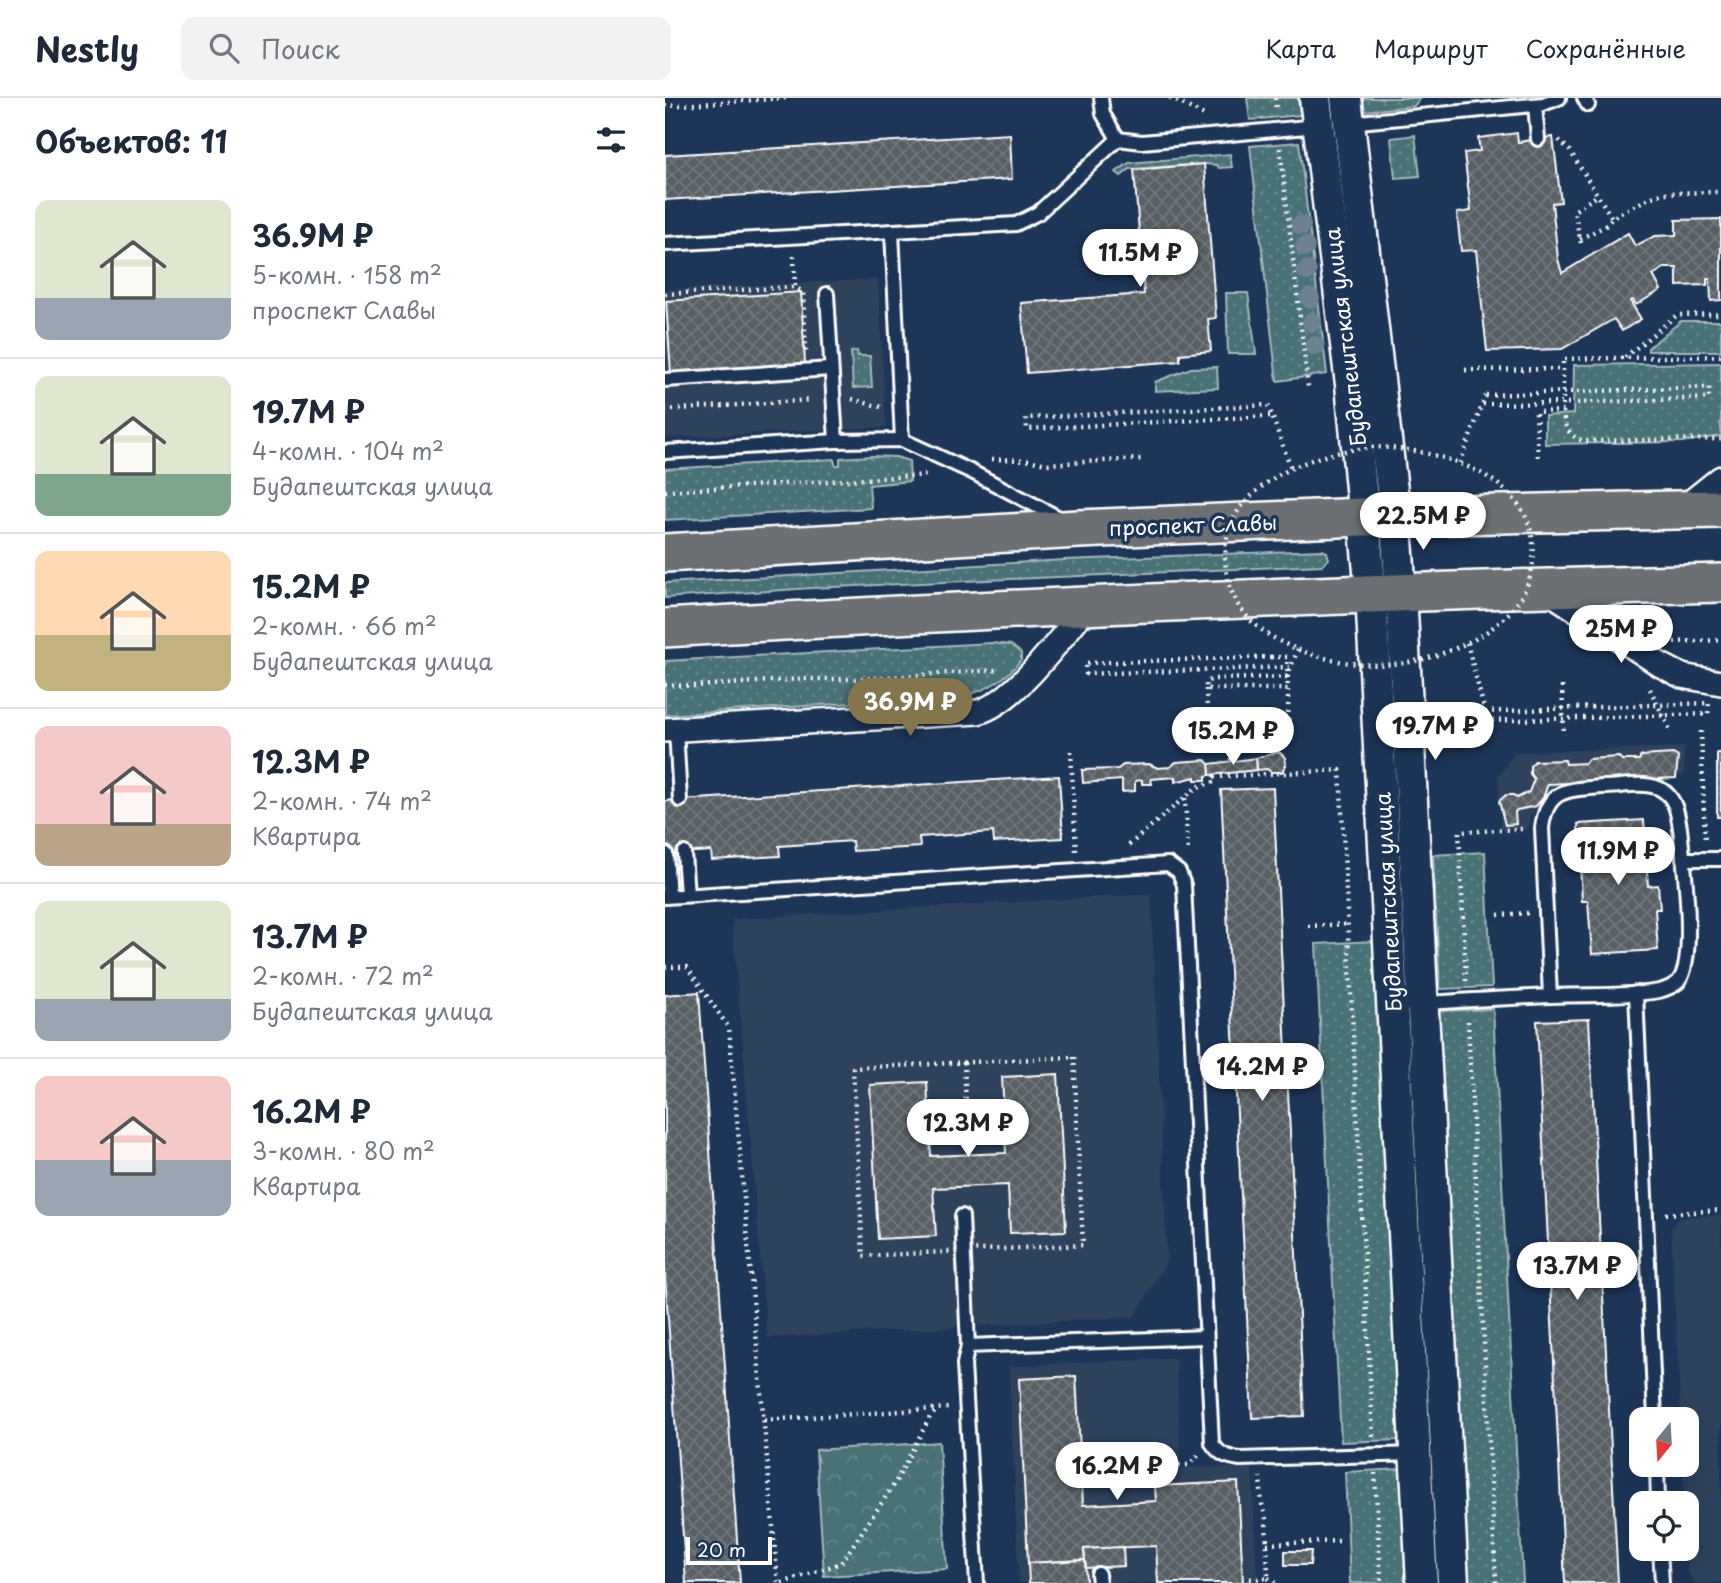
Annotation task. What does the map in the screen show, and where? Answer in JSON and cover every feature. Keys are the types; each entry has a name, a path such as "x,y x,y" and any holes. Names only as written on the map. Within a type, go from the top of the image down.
{"main road":[{"name":"проспект Славы","path":"665,553 1079,529 1379,517 1721,509"},
{"path":"665,628 1089,604 1386,592 1721,583"}],"street":[{"name":"Будапештская улица","path":"1348,111 1379,517 1423,1003 1431,1454 1422,1583"},
{"name":"Будапештская улица","path":"1317,112 1351,388 1379,517"},
{"path":"1681,510 1721,478"},
{"path":"1542,588 1659,664 1682,676 1721,683"},
{"name":"Будапештская улица","path":"1386,592 1392,1006 1431,1454 1453,1583"},
{"path":"670,730 978,712 989,709 1032,671 1089,604"}],"lane":[{"path":"1101,98 1103,114 1118,139"},
{"path":"1348,111 1535,104 1559,98"},
{"path":"1535,104 1538,139"},
{"path":"665,244 1016,224 1038,213 1118,139 1142,142 1317,112"},
{"path":"892,231 902,440"},
{"path":"827,294 837,441"},
{"path":"665,380 831,369"},
{"path":"665,452 837,441 902,440 951,462 1079,529"},
{"path":"670,730 680,800"},
{"path":"1392,1006 1636,993 1662,990 1677,983 1687,967 1683,859 1678,812 1673,799 1660,789 1646,785 1566,790 1552,798 1543,817 1542,828 1550,996"},
{"path":"684,853 687,895"},
{"path":"666,854 667,897 1168,864 1179,872 1184,885 1212,1443 1218,1452 1227,1457 1259,1459 1431,1454"},
{"path":"1683,859 1721,859"},
{"path":"1636,993 1653,1407"},
{"path":"962,1216 968,1346 964,1364 977,1583"},
{"path":"968,1346 1206,1337"},
{"path":"1661,1561 1662,1583"}],"path":[{"path":"665,106 787,98"},
{"path":"1558,133 1559,141 1570,151 1612,218"},
{"path":"1280,149 1308,387"},
{"path":"1598,195 1574,211 1580,241 1607,225 1612,218 1649,198 1665,193 1721,192"},
{"path":"792,236 795,287"},
{"path":"665,295 795,287 803,292 808,370"},
{"path":"1624,358 1677,314 1721,314"},
{"path":"1721,356 1563,359 1564,424 1574,438 1584,441 1721,439"},
{"path":"1465,370 1563,369"},
{"path":"1460,463 1486,395 1709,387 1709,398 1483,404"},
{"path":"845,399 901,414"},
{"path":"665,410 811,400"},
{"path":"1270,416 1027,429 1026,418 1268,405 1291,468"},
{"path":"1538,457 1536,412 1563,411"},
{"path":"1372,447 1413,449 1460,463 1490,479 1515,500 1529,526 1534,553 1529,581 1513,609 1500,623 1467,643 1421,659 1392,665 1349,663 1298,649 1266,633 1243,612 1229,586 1225,557 1229,532 1240,508 1260,488 1291,468 1339,452 1372,447"},
{"path":"665,491 915,477 939,474 951,462 985,458 1028,460 1046,464 1141,459"},
{"path":"1668,650 1674,641 1721,640"},
{"path":"1467,643 1485,721 1708,714 1709,703 1485,712"},
{"path":"1209,745 1206,682 1213,679 1287,677 1298,649"},
{"path":"1289,738 1288,689 1287,657 1085,663 1086,674 1290,667"},
{"path":"665,685 708,686 992,670 1032,671"},
{"path":"1647,684 1671,732"},
{"path":"1562,686 1564,735"},
{"path":"1206,690 1288,689"},
{"path":"1701,731 1706,859"},
{"path":"1230,744 1231,761"},
{"path":"1071,751 1077,870"},
{"path":"1115,868 1116,857 1197,787 1213,782 1214,777 1340,770 1374,1441"},
{"path":"1179,872 1188,853 1185,797"},
{"path":"1466,988 1459,832 1542,828"},
{"path":"1498,915 1546,912"},
{"path":"1308,926 1347,924"},
{"path":"665,967 687,967 729,1028 780,1583 841,1563 895,1483 930,1417 938,1409"},
{"path":"1467,1010 1496,1583"},
{"path":"1074,1057 1083,1245 863,1255 853,1068 964,1062 1074,1057"},
{"path":"964,1062 967,1124"},
{"path":"1662,1215 1721,1210"},
{"path":"764,1420 950,1408"},
{"path":"1088,1469 1188,1465 1212,1443"},
{"path":"1259,1459 1268,1578"},
{"path":"1375,1470 1381,1583"},
{"path":"1267,1544 1339,1541"},
{"path":"1248,1583 1247,1579 1268,1578 1275,1583"}],"shaded area":[{"path":"878,279 886,427 665,438 665,290"},
{"path":"1684,747 1684,776 1558,783 1529,818 1529,829 1501,830 1498,777 1515,752"},
{"path":"1151,894 1167,1261 1134,1317 767,1338 732,919"},
{"path":"1721,1215 1721,1583 1694,1583 1688,1572 1688,1561 1699,1561 1699,1491 1684,1491 1684,1477 1699,1477 1699,1407 1680,1407 1671,1229 1679,1218"},
{"path":"1176,1358 1181,1468 1252,1468 1257,1583 1019,1583 1009,1366"}],"green space":[{"path":"1247,98 1298,98 1300,115 1250,120"},
{"path":"1363,98 1420,98 1414,106 1365,111"},
{"path":"1415,135 1420,176 1395,178 1391,138"},
{"path":"1299,142 1327,374 1277,381 1250,146"},
{"path":"1230,154 1232,167 1219,168 1217,165 1204,164 1130,169 1121,176 1116,172 1129,163"},
{"path":"1226,293 1248,293 1256,354 1228,354"},
{"path":"1681,321 1721,321 1721,351 1648,351 1648,348"},
{"path":"857,351 858,356 870,356 872,387 853,388 851,352"},
{"path":"1721,363 1721,436 1683,442 1545,444 1545,416 1573,414 1574,365"},
{"path":"1217,367 1218,388 1155,391 1155,382 1191,368"},
{"path":"896,457 909,461 910,481 869,485 871,508 665,520 665,469 834,459 835,465 840,465 840,458"},
{"path":"1322,550 1327,552 1329,559 1322,565 812,588 665,598 665,583 1065,560"},
{"path":"991,643 1011,645 1021,653 1021,660 995,683 964,696 665,715 665,661"},
{"path":"1485,852 1492,987 1440,989 1433,855"},
{"path":"1375,941 1400,1440 1341,1442 1316,944"},
{"path":"1493,1009 1523,1583 1469,1583 1439,1011"},
{"path":"939,1442 947,1569 824,1576 816,1450"},
{"path":"1401,1469 1407,1583 1350,1583 1345,1472"}],"building":[{"path":"1517,133 1518,142 1553,137 1561,202 1552,203 1562,273 1628,233 1635,246 1655,236 1676,235 1676,220 1721,219 1721,300 1711,301 1710,279 1707,279 1707,285 1677,286 1677,268 1664,268 1653,275 1661,290 1636,305 1633,300 1630,301 1641,319 1622,331 1614,319 1562,349 1487,351 1476,250 1461,251 1457,213 1471,211 1464,153 1480,151 1478,138"},
{"path":"1010,134 1012,179 665,200 665,155"},
{"path":"1204,164 1216,318 1208,319 1211,351 1180,354 1180,361 1027,373 1021,303 1144,294 1134,170"},
{"path":"801,292 805,364 671,373 666,301"},
{"path":"1279,752 1285,757 1286,765 1282,772 1257,770 1256,758"},
{"path":"1717,753 1721,753 1721,817 1717,817"},
{"path":"1673,754 1678,757 1676,778 1548,784 1543,798 1536,806 1517,810 1516,824 1505,825 1499,801 1506,795 1517,798 1529,792 1534,779 1530,774 1530,766 1535,761 1565,760 1566,764 1585,763 1588,759 1619,757 1622,760 1639,760 1641,756"},
{"path":"1256,758 1257,770 1210,775 1209,764"},
{"path":"1205,760 1209,764 1210,775 1206,776 1206,780 1195,780 1195,777 1175,782 1175,777 1151,779 1152,784 1142,784 1142,780 1135,781 1135,791 1122,792 1122,780 1083,783 1082,770 1118,769 1123,765 1149,764 1158,768 1170,767 1176,762"},
{"path":"1059,776 1063,838 994,842 993,832 919,837 920,847 853,851 852,841 779,846 780,856 712,860 711,851 665,854 665,801"},
{"path":"1273,788 1304,1416 1252,1418 1221,790"},
{"path":"1644,820 1648,886 1658,885 1660,909 1655,909 1658,950 1592,954 1588,901 1582,901 1578,824"},
{"path":"699,992 740,1583 686,1583 665,1276 665,995"},
{"path":"1589,1019 1618,1583 1565,1583 1537,1021"},
{"path":"1058,1074 1066,1231 1010,1233 1008,1185 933,1188 936,1236 878,1239 870,1085 927,1082 931,1156 1006,1153 1002,1077"},
{"path":"1076,1376 1083,1505 1156,1501 1155,1486 1238,1482 1243,1583 1158,1583 1156,1546 1084,1549 1085,1560 1028,1563 1019,1379"},
{"path":"1123,1547 1124,1566 1086,1568 1084,1549"},
{"path":"1285,1551 1311,1551 1310,1565 1285,1565"},
{"path":"1085,1560 1086,1583 1029,1583 1028,1563"}]}
